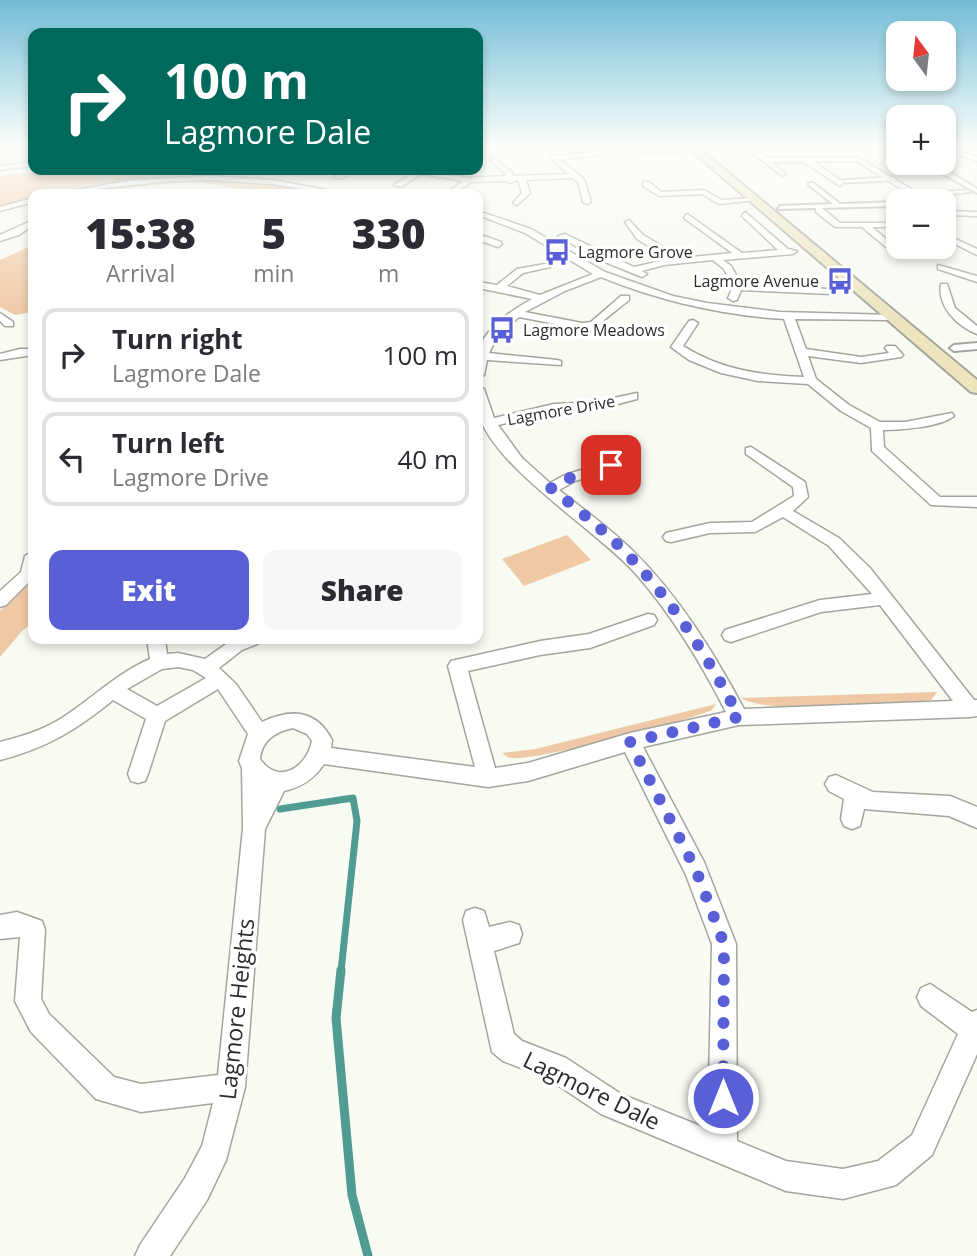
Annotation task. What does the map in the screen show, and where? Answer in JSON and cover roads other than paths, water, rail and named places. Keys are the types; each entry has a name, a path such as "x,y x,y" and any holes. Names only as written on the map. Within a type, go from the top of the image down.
{"main road":[{"path":"756,203 977,388"}],"street":[{"path":"0,209 23,203"},
{"path":"513,203 529,205"},
{"path":"835,203 839,206"},
{"path":"780,208 886,205"},
{"path":"857,207 880,224"},
{"path":"817,208 838,225 886,224"},
{"path":"956,213 977,214"},
{"path":"562,236 603,258 639,272 679,260 789,251 745,214"},
{"path":"483,215 523,229 601,274 673,299 728,310 789,317 890,317"},
{"path":"687,216 740,255"},
{"path":"628,222 640,237 679,260"},
{"path":"863,224 886,243"},
{"path":"0,238 28,225"},
{"path":"956,242 977,252"},
{"path":"962,256 977,260"},
{"path":"716,258 728,268 738,287"},
{"path":"500,287 520,271 544,262 558,267"},
{"path":"941,267 977,279"},
{"path":"483,354 497,330 516,313 539,298 601,274"},
{"path":"483,285 500,287 539,298"},
{"path":"944,286 946,305 977,331"},
{"path":"728,310 738,287"},
{"path":"738,287 830,291"},
{"path":"516,313 582,326 594,325 621,296 639,299"},
{"path":"956,316 977,314"},
{"path":"789,317 811,381 845,408 877,426 905,426 943,418 922,409"},
{"path":"695,327 677,347 711,368 753,382 811,381"},
{"path":"954,348 977,346"},
{"path":"803,352 861,360 897,355 891,348"},
{"path":"0,358 28,352"},
{"path":"483,356 557,363"},
{"name":"Lagmore Drive","path":"489,424 554,408 595,406 633,396"},
{"name":"Lagmore Drive","path":"483,405 489,424 510,454 628,554 660,593 689,630 739,717"},
{"path":"877,426 877,448 936,502 977,502"},
{"path":"671,537 710,528 755,527 801,497 800,485 751,451"},
{"path":"551,488 570,478 631,459"},
{"path":"783,511 834,542 864,572 973,708"},
{"path":"0,601 28,574"},
{"path":"731,635 820,606 883,599"},
{"path":"488,778 457,666 540,648 590,641 640,628"},
{"path":"157,644 159,661"},
{"path":"138,774 157,716 213,674 238,644"},
{"path":"0,751 68,725 137,671 159,661 188,661 213,674 260,734"},
{"path":"112,690 157,716"},
{"path":"320,755 488,778 528,772 630,742 739,717 973,708"},
{"path":"281,722 305,722 314,727 320,735 320,755 308,771 288,781 278,782 259,776 252,769 249,751 260,734 281,722"},
{"path":"630,742 696,870 724,944 722,1150"},
{"name":"Lagmore Heights","path":"151,1256 196,1189 216,1150 231,1087 254,828 252,769"},
{"name":"Lagmore Heights","path":"254,828 278,782"},
{"path":"852,819 845,789 871,802 950,806 977,818"},
{"path":"0,927 17,925 33,930 28,1001 40,1023 106,1089 141,1098 231,1087"},
{"name":"Lagmore Dale","path":"510,934 478,931 502,1042 513,1051 556,1068 611,1104 786,1176 843,1184 885,1174 922,1145 976,1027 930,997"}],"waterway":[{"path":"280,809 353,798 357,821 341,971"},
{"path":"341,970 336,1018 352,1195 368,1256"}],"place":[{"name":"Lagmore Grove","path":"557,252"},
{"name":"Lagmore Avenue","path":"840,281"},
{"name":"Lagmore Meadows","path":"502,330"}]}
